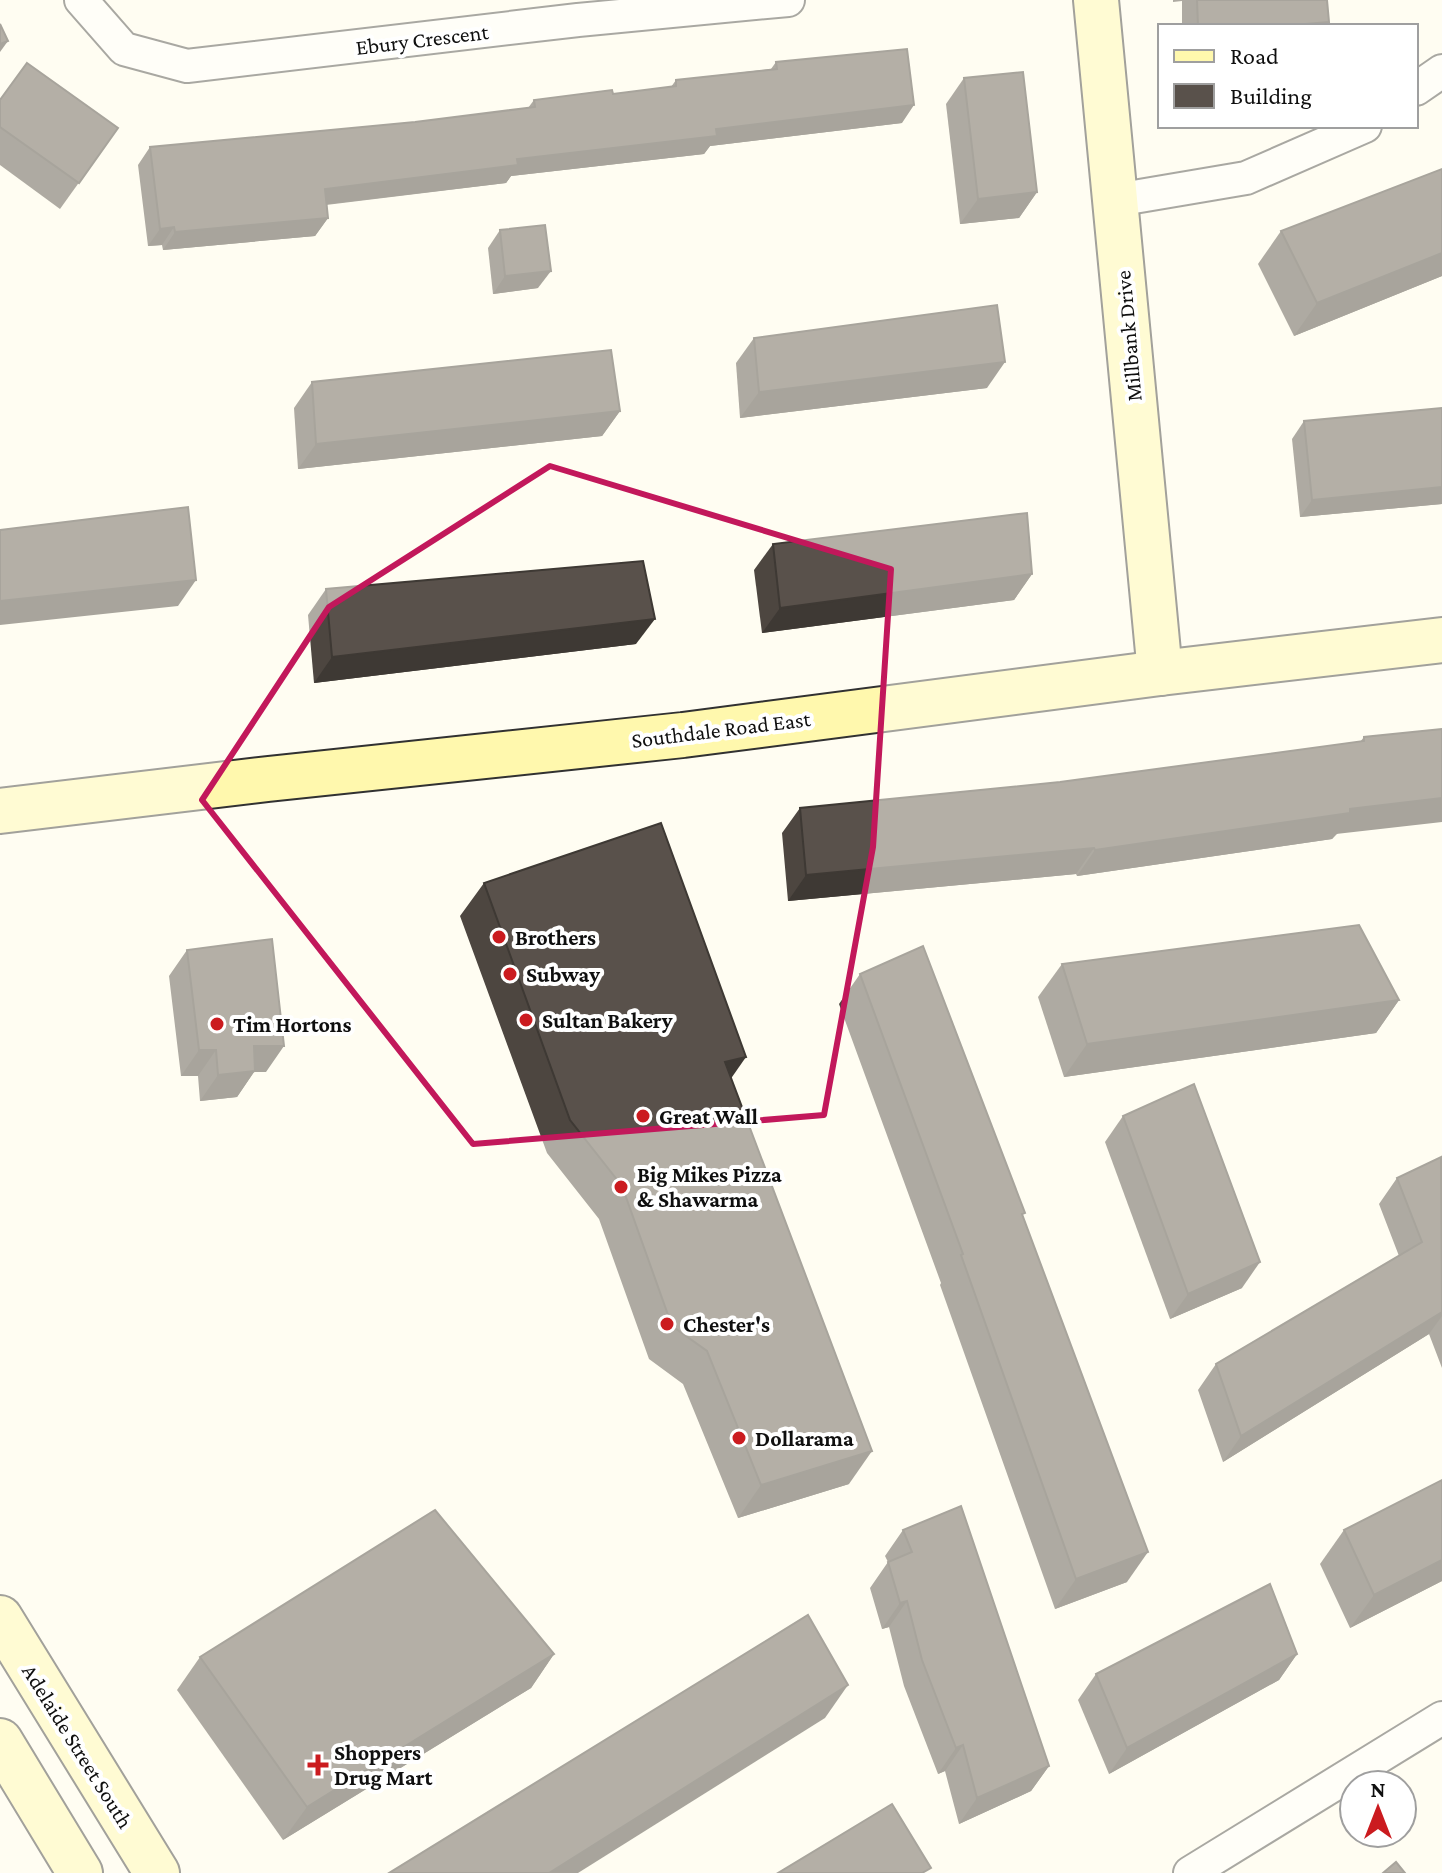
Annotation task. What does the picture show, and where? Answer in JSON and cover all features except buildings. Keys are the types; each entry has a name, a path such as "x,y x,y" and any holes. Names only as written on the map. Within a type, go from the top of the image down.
{"main road":[{"name":"Millbank Drive","path":"1096,0 1160,673"},
{"name":"Southdale Road East","path":"0,811 298,775 683,735 1442,640"},
{"name":"Adelaide Street South","path":"0,1618 157,1873"},
{"path":"0,1741 80,1873"}],"street":[{"name":"Ebury Crescent","path":"81,0 124,49 187,66 578,10 788,0"},
{"path":"1418,88 1442,71"},
{"path":"1116,200 1246,178 1360,128"},
{"path":"1190,1873 1442,1718"}],"highlighted area":[{"path":"550,466 891,569 873,847 824,1115 473,1144 202,800 329,607"}],"place":[{"name":"Brothers","path":"499,937"},
{"name":"Subway","path":"510,974"},
{"name":"Sultan Bakery","path":"526,1020"},
{"name":"Tim Hortons","path":"217,1024"},
{"name":"Great Wall","path":"643,1116"},
{"name":"Big Mikes Pizza & Shawarma","path":"621,1187"},
{"name":"Chester's","path":"667,1324"},
{"name":"Dollarama","path":"739,1438"},
{"name":"Shoppers Drug Mart","path":"318,1765"}]}
